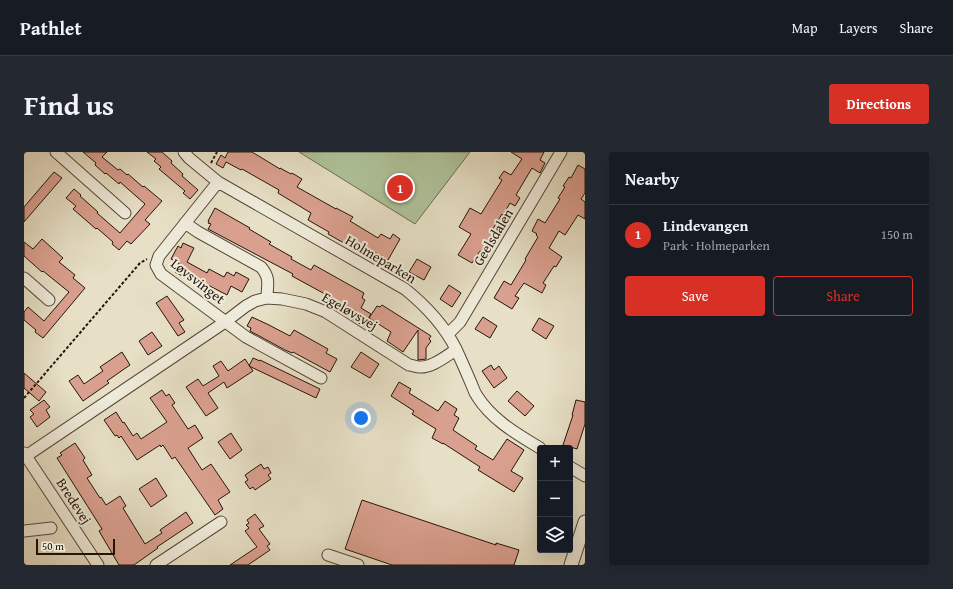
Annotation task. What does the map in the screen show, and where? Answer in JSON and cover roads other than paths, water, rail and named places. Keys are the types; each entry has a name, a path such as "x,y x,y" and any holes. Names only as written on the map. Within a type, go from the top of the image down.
{"street":[{"path":"56,152 125,213"},
{"name":"Holmeparken","path":"184,152 218,182 405,289 422,303 448,334 476,396 489,412 505,426 537,446"},
{"name":"Geelsdalen","path":"448,334 460,322 561,152"},
{"name":"Løvsvinget","path":"218,182 159,256 156,265 161,274 225,322"},
{"path":"186,223 198,232 261,267 268,278 266,298"},
{"path":"24,278 49,300"},
{"name":"Egeløvsvej","path":"26,460 255,300 266,298 282,299 306,304 326,312 409,365 419,367 427,366 437,362 456,350"},
{"path":"225,322 246,337 321,378"},
{"name":"Bredevej","path":"26,460 98,565"},
{"path":"573,469 585,476"},
{"path":"156,565 221,522"},
{"path":"571,565 585,522"},
{"path":"24,531 51,528"},
{"path":"328,555 358,565"}],"place":[{"name":"Lindevangen","path":"400,188"}]}
